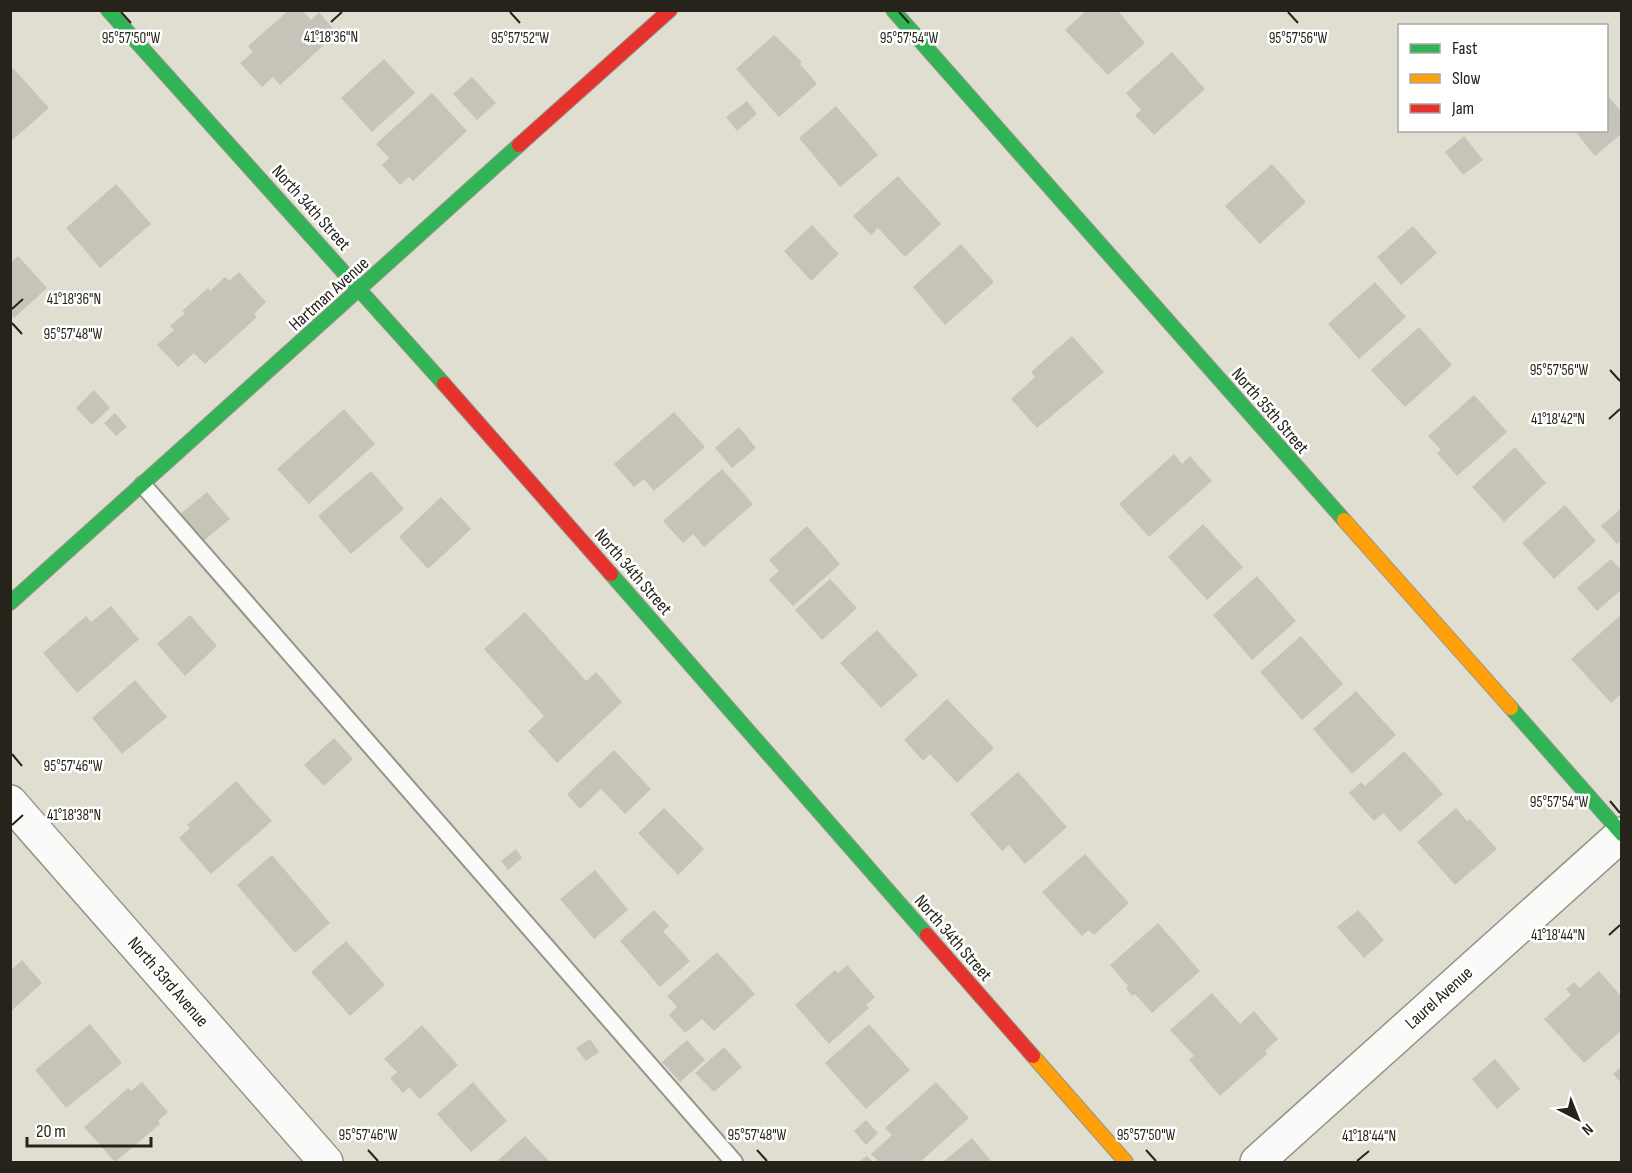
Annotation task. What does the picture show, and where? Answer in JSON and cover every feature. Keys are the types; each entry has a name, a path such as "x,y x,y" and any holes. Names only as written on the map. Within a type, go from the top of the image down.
{"street":[{"name":"North 34th Street","path":"108,10 362,290 1126,1162"},
{"name":"Hartman Avenue","path":"10,603 362,290 670,10"},
{"name":"North 35th Street","path":"892,10 1621,834"},
{"name":"North 33rd Avenue","path":"10,802 326,1162"},
{"name":"Laurel Avenue","path":"1257,1162 1621,834"}],"lane":[{"path":"143,485 734,1162"}],"building":[{"path":"289,10 302,10 311,20 319,12 337,33 280,85 273,77 262,87 240,63 253,52 248,46"},
{"path":"1087,10 1117,10 1145,43 1108,75 1065,30"},
{"path":"774,35 802,62 800,64 817,84 779,117 736,69"},
{"path":"1172,52 1205,89 1154,135 1135,115 1141,110 1126,93"},
{"path":"384,59 415,93 372,132 341,98"},
{"path":"13,68 49,108 10,142 10,71"},
{"path":"472,77 496,103 477,120 453,94"},
{"path":"432,93 467,131 413,181 409,177 400,185 382,165 389,158 376,144"},
{"path":"1608,96 1622,112 1622,133 1595,156 1576,132 1608,132"},
{"path":"747,101 757,114 737,131 726,117"},
{"path":"836,106 878,155 840,187 799,138"},
{"path":"1464,136 1483,160 1463,175 1445,152"},
{"path":"1272,164 1306,202 1260,244 1225,206"},
{"path":"898,176 941,224 905,257 878,228 871,235 853,216"},
{"path":"116,184 151,224 100,268 66,228"},
{"path":"812,225 839,254 811,281 784,251"},
{"path":"1413,226 1437,253 1401,285 1377,257"},
{"path":"961,244 994,282 945,325 913,287"},
{"path":"18,256 47,288 14,318 10,314 10,263"},
{"path":"239,272 266,302 254,314 257,317 205,364 194,353 178,367 157,345 174,330 170,326 185,313 182,311 208,288 210,291 225,277 229,281"},
{"path":"1375,282 1406,317 1359,359 1328,324"},
{"path":"1419,327 1452,365 1405,407 1371,370"},
{"path":"1072,336 1104,372 1037,428 1011,399 1035,377 1031,372"},
{"path":"94,390 110,408 92,425 76,408"},
{"path":"1474,395 1507,432 1457,476 1437,453 1441,450 1428,436"},
{"path":"344,409 375,444 309,504 277,469"},
{"path":"674,412 705,447 654,491 644,479 634,487 614,464"},
{"path":"115,413 127,427 116,436 104,423"},
{"path":"739,427 756,448 732,468 715,448"},
{"path":"1515,447 1546,483 1504,522 1472,487"},
{"path":"1174,454 1182,464 1190,456 1212,481 1149,537 1119,504"},
{"path":"722,469 753,504 704,547 693,534 683,543 663,521"},
{"path":"371,471 404,509 351,554 318,516"},
{"path":"207,492 230,519 202,542 179,515"},
{"path":"441,497 471,529 428,569 399,537"},
{"path":"1565,505 1596,541 1554,579 1522,543"},
{"path":"1622,508 1622,540 1617,544 1601,526"},
{"path":"1203,524 1243,567 1207,600 1168,557"},
{"path":"807,526 840,564 793,606 769,580 779,571 769,560"},
{"path":"1611,559 1622,571 1622,589 1597,611 1577,588"},
{"path":"1257,576 1296,621 1252,660 1213,615"},
{"path":"830,579 857,608 822,640 795,610"},
{"path":"111,606 139,639 77,693 43,653 86,616 91,622"},
{"path":"525,612 586,681 596,672 622,702 557,763 528,731 544,716 484,649"},
{"path":"1622,614 1622,693 1611,703 1571,659"},
{"path":"190,615 217,646 185,676 157,644"},
{"path":"877,630 918,675 881,708 840,663"},
{"path":"1301,636 1343,684 1302,720 1260,672"},
{"path":"135,680 167,717 122,754 92,718"},
{"path":"1356,691 1396,735 1352,774 1313,729"},
{"path":"947,699 994,748 957,783 930,754 923,761 904,740"},
{"path":"334,738 353,759 324,786 304,765"},
{"path":"614,750 651,789 625,814 601,789 580,809 567,794"},
{"path":"1404,751 1443,794 1400,832 1383,813 1374,821 1349,793 1361,782 1365,786"},
{"path":"1018,772 1067,827 1025,864 1009,845 1002,851 970,814"},
{"path":"236,781 272,821 211,874 179,838 190,828 187,825"},
{"path":"664,808 704,849 678,875 638,833"},
{"path":"1456,808 1467,821 1470,819 1497,849 1455,885 1417,842"},
{"path":"516,849 522,858 508,870 501,861"},
{"path":"1085,854 1129,903 1094,935 1089,930 1082,936 1042,892"},
{"path":"272,855 330,923 295,953 237,885"},
{"path":"595,870 628,910 594,939 560,899"},
{"path":"654,910 669,926 663,931 690,961 660,987 620,941"},
{"path":"1358,910 1384,940 1364,958 1337,927"},
{"path":"1158,923 1200,971 1152,1013 1135,994 1132,996 1126,988 1128,986 1110,965"},
{"path":"346,941 385,985 350,1016 311,972"},
{"path":"717,952 755,994 714,1031 702,1019 685,1033 669,1015 677,1007 667,996"},
{"path":"22,960 42,983 10,1012 10,971"},
{"path":"847,965 875,997 866,1005 869,1008 829,1044 795,1005 835,970 838,973"},
{"path":"1599,971 1622,997 1622,1030 1584,1063 1544,1019 1571,995 1566,989 1574,982 1580,988"},
{"path":"1212,993 1240,1024 1254,1011 1278,1039 1265,1051 1267,1054 1220,1096 1189,1060 1194,1056 1170,1030"},
{"path":"90,1024 122,1063 66,1108 35,1070"},
{"path":"869,1024 910,1070 866,1109 825,1063"},
{"path":"422,1025 458,1065 420,1099 409,1087 403,1093 390,1078 397,1072 384,1059"},
{"path":"590,1039 599,1052 586,1061 576,1048"},
{"path":"687,1040 705,1060 680,1082 662,1062"},
{"path":"724,1047 742,1067 714,1092 695,1073"},
{"path":"1495,1059 1520,1089 1497,1109 1472,1079"},
{"path":"1622,1066 1622,1084 1613,1074"},
{"path":"142,1082 168,1112 158,1121 160,1124 115,1162 84,1127 128,1088 131,1091"},
{"path":"473,1082 507,1121 471,1152 437,1114"},
{"path":"936,1082 969,1118 920,1162 879,1162 871,1154 892,1135 885,1128"},
{"path":"866,1120 878,1133 866,1145 854,1131"},
{"path":"525,1136 550,1162 496,1162"},
{"path":"972,1138 992,1162 943,1162"},
{"path":"867,1156 873,1162 859,1162"}],"traffic: fast":[{"path":"108,10 444,384"},
{"path":"893,10 1344,520"},
{"path":"10,603 519,145"},
{"path":"611,574 927,935"},
{"path":"1511,708 1622,834"}],"traffic: slow":[{"path":"1344,520 1511,708"},
{"path":"1033,1056 1126,1162"}],"traffic: jam":[{"path":"519,145 670,10"},
{"path":"444,384 611,574"},
{"path":"927,935 1033,1056"}]}
